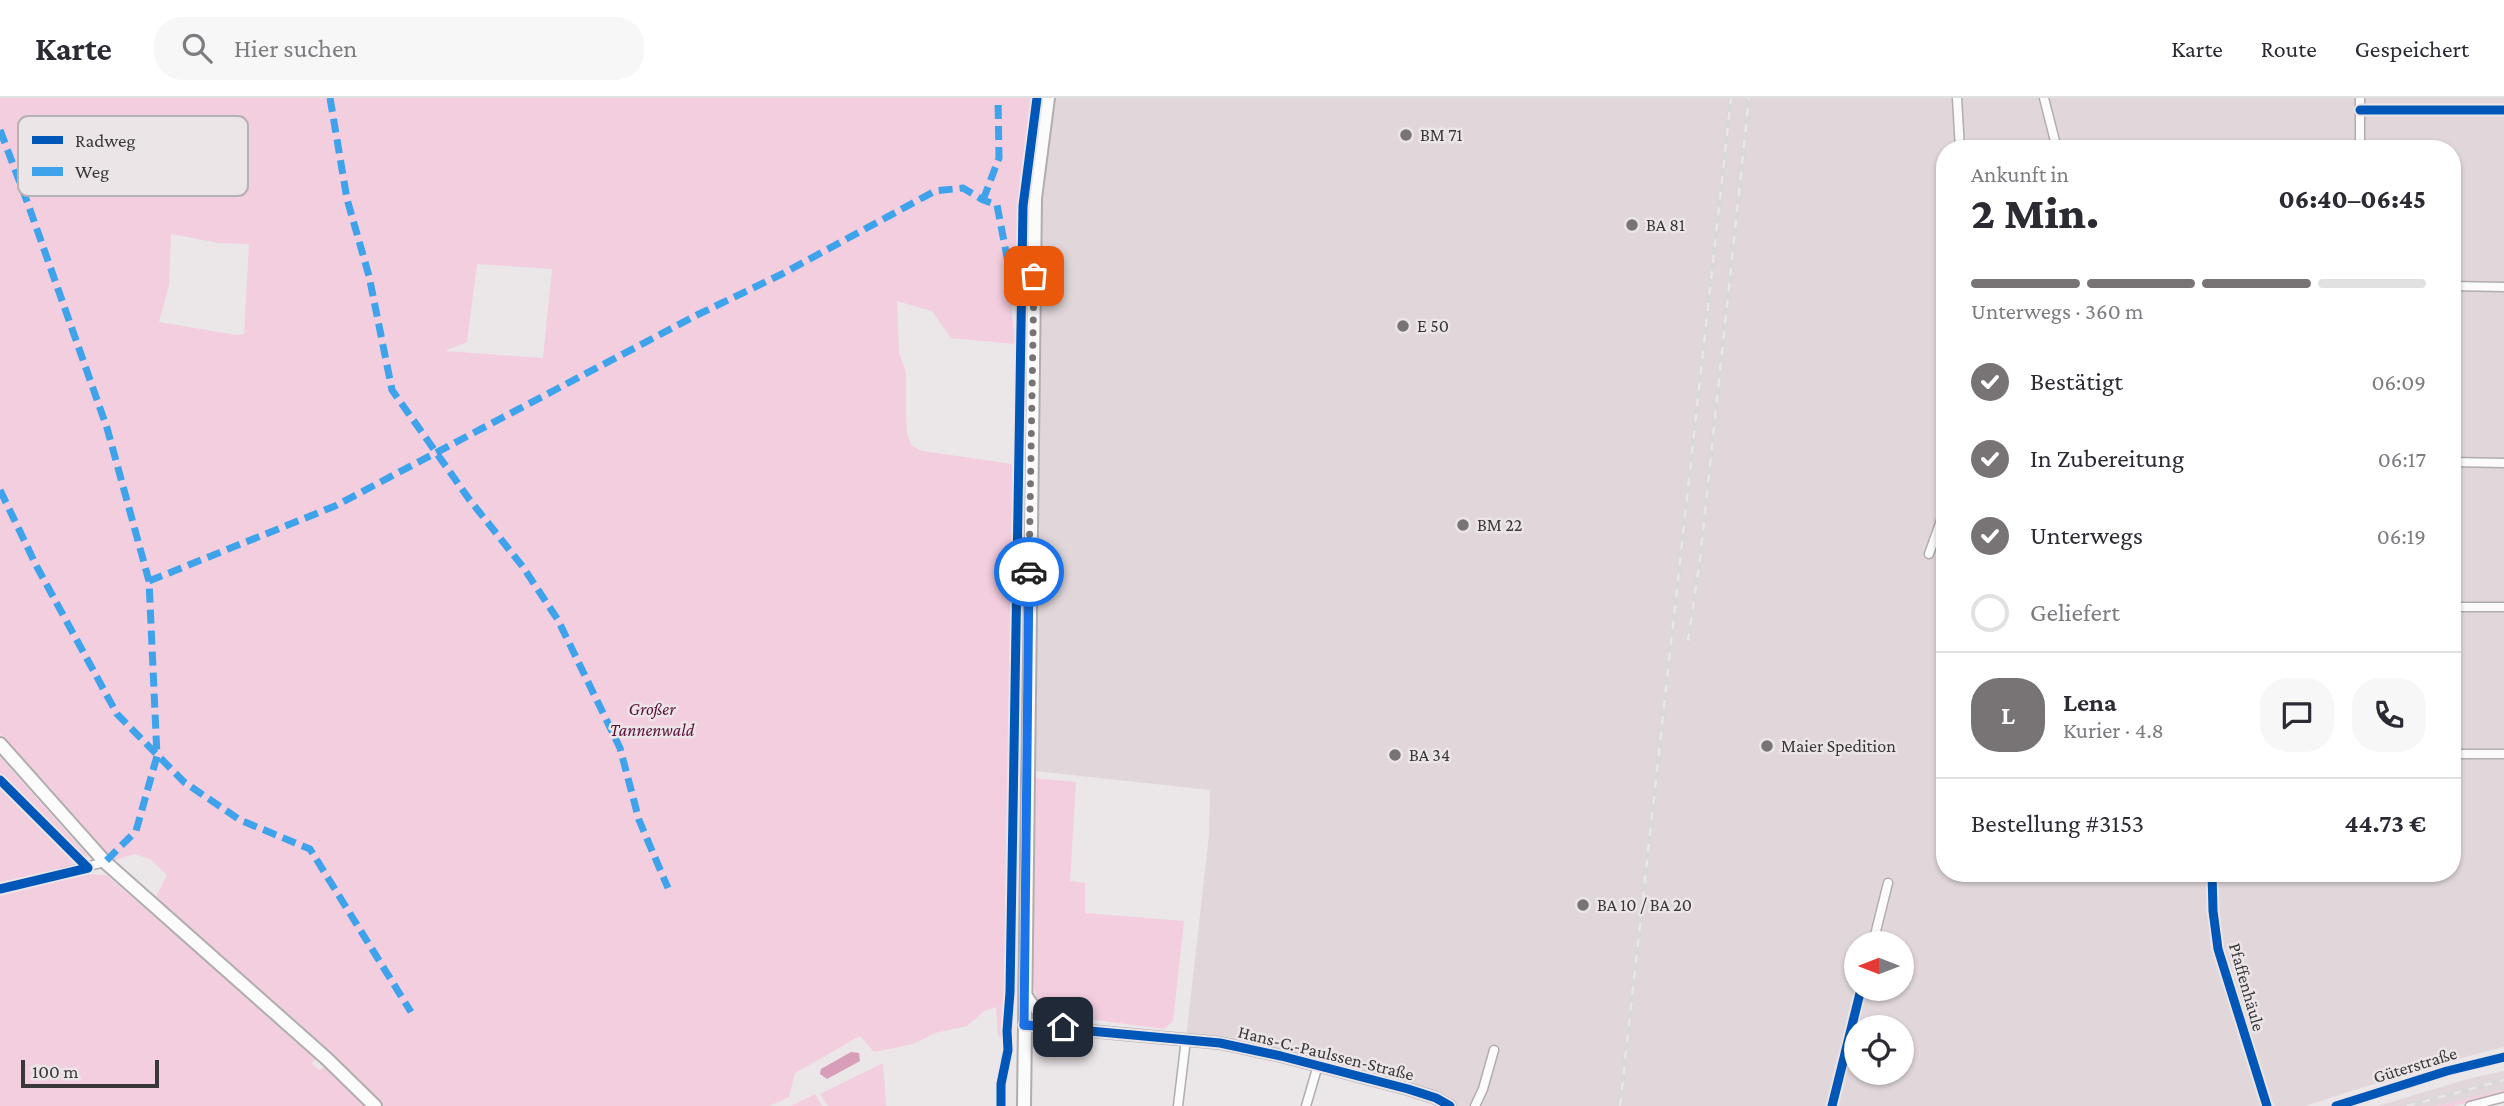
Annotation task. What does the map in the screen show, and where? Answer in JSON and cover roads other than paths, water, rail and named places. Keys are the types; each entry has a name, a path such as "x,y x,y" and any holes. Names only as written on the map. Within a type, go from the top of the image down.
{"main road":[{"path":"1024,1106 1035,198 1048,98"},
{"path":"0,744 105,862 327,1059 374,1106"}],"street":[{"path":"1957,98 1959,140"},
{"path":"2044,98 2055,140"},
{"path":"2360,98 2360,140"},
{"path":"2360,110 2504,110"},
{"path":"2461,286 2504,286"},
{"path":"2461,462 2504,463"},
{"path":"1929,554 1936,534"},
{"path":"2461,607 2504,607"},
{"path":"2461,754 2504,754"},
{"path":"0,889 105,862"},
{"name":"Pfaffenhäule","path":"2212,882 2218,949 2267,1106"},
{"path":"1875,931 1888,883"},
{"path":"1024,990 1032,1006 1040,1014 1063,1027"},
{"path":"1832,1106 1858,1001"},
{"name":"Hans-C.-Paulssen-Straße","path":"1024,1025 1186,1039 1254,1050 1436,1098 1450,1106"},
{"path":"1178,1106 1186,1039"},
{"path":"1475,1106 1494,1051"},
{"name":"Güterstraße","path":"2336,1106 2447,1071 2504,1057"},
{"path":"1306,1106 1318,1065"},
{"path":"2470,1106 2504,1097"}],"railway":[{"path":"1620,1106 1731,98"},
{"path":"1688,641 1700,559 1749,98"},
{"path":"2407,1106 2504,1080"}],"place":[{"name":"BM 71","path":"1406,135"},
{"name":"BA 81","path":"1632,225"},
{"name":"E 50","path":"1403,326"},
{"name":"BM 22","path":"1463,525"},
{"name":"Maier Spedition","path":"1767,746"},
{"name":"BA 34","path":"1395,755"},
{"name":"BA 10 / BA 20","path":"1583,905"}],"park label":[{"name":"Großer Tannenwald","path":"652,719"}]}
